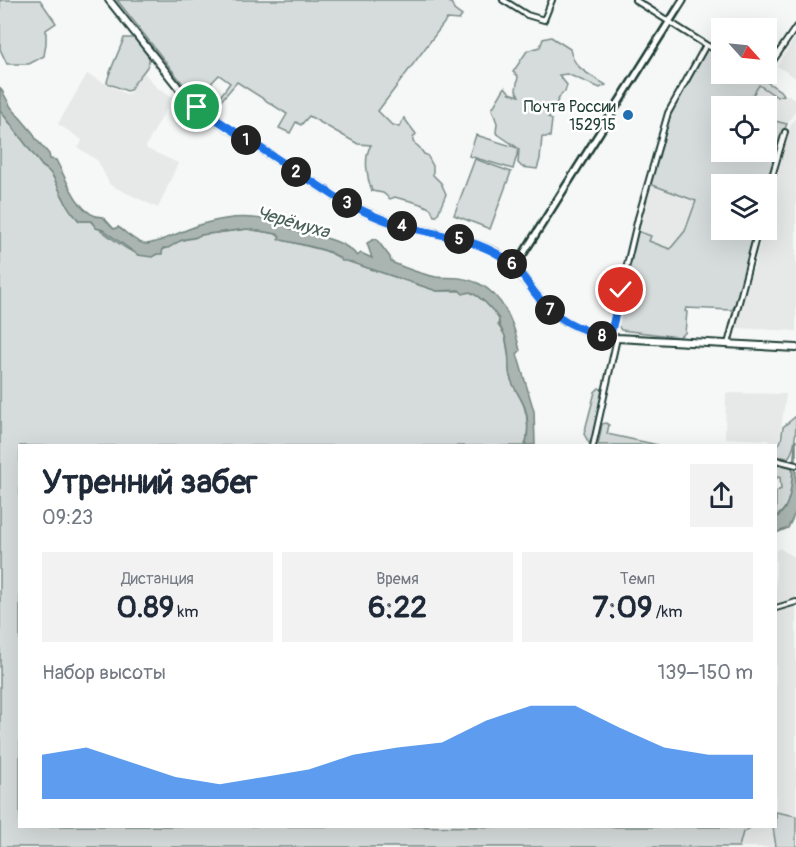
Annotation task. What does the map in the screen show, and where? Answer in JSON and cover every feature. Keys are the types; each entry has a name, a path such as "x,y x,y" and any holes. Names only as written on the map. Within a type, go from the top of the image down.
{"main road":[{"path":"109,0 182,92 197,107 359,210 393,223 476,244 496,253 515,267 555,315 582,330 614,338 796,348"}],"street":[{"path":"503,0 527,15 544,20 552,0"},
{"path":"635,0 711,48"},
{"path":"515,267 683,0"},
{"path":"777,55 796,27"},
{"path":"593,444 638,218 668,113 706,45"},
{"path":"773,174 785,132"},
{"path":"728,344 755,240"},
{"path":"777,461 796,465"},
{"path":"777,608 796,602"}],"shaded area":[{"path":"0,0 40,0 56,23 46,30 44,56 29,64 7,64 0,49"},
{"path":"117,0 445,0 452,4 454,10 462,16 459,20 447,19 378,111 391,124 399,127 404,118 416,134 413,142 427,155 433,166 433,175 441,183 446,194 437,216 434,216 431,209 423,205 395,197 390,199 383,193 372,191 366,161 371,145 358,144 309,116 301,125 296,122 290,133 279,128 287,114 237,82 220,102 219,98 230,83 219,75 197,98 194,98"},
{"path":"796,36 796,78 777,66"},
{"path":"551,37 570,49 579,67 606,85 600,88 567,74 559,75 567,85 565,92 562,93 548,117 552,120 550,137 542,137 537,169 522,167 518,163 519,148 513,169 469,156 476,135 518,148 496,133 497,123 492,109 505,87 510,93 519,96 516,90 518,76 513,72 527,51 540,47 543,39"},
{"path":"124,38 135,38 148,54 149,60 145,70 127,91 107,83"},
{"path":"706,47 711,49 711,84 770,84 784,95 777,97 759,85 752,96 711,96 711,162 775,162 772,174 711,174 711,240 754,240 736,304 732,310 686,308 685,333 679,337 621,330 616,323 637,231 651,236 649,241 670,249 685,231 696,201 650,184 670,114"},
{"path":"142,70 156,87 172,98 146,146 147,149 178,163 158,208 110,185 98,161 77,147 80,146 82,140 58,124 87,74 126,94 130,93"},
{"path":"759,85 776,96 752,96"},
{"name":"Черёмуха","path":"0,87 11,107 49,154 50,159 56,160 80,204 94,216 103,217 114,229 118,227 141,243 157,242 214,221 231,218 257,218 333,240 347,247 357,256 361,253 372,258 367,243 374,239 390,257 391,262 407,269 439,277 459,278 484,286 501,303 508,314 517,338 520,351 517,354 534,411 535,444 525,444 528,430 526,413 510,378 507,344 499,319 479,297 470,292 463,294 459,290 437,291 342,261 322,250 278,239 280,236 277,234 247,229 200,235 179,241 168,248 163,248 162,254 152,257 138,255 103,230 96,228 91,221 80,221 66,204 53,176 42,166 0,110"},
{"path":"789,95 796,100 796,110 787,124 777,122 777,97"},
{"path":"0,110 42,166 53,176 66,204 79,221 90,221 131,251 157,254 175,243 200,235 248,229 277,234 280,236 279,239 326,251 347,261 437,291 470,291 490,304 499,319 498,325 505,335 510,375 524,406 528,426 525,444 18,444 18,828 750,828 743,832 739,847 0,847"},
{"path":"796,117 796,331 737,328 735,326 750,276 748,275 749,270 753,271 761,240 777,240 777,177 791,124"},
{"path":"777,122 787,124 777,156"},
{"path":"475,159 511,172 490,229 454,215"},
{"path":"650,184 696,201 685,231 670,249 649,241 650,236 637,231"},
{"path":"599,388 605,391 592,443 589,443 584,434 595,392"},
{"path":"726,393 786,394 779,443 769,442 769,440 725,438"},
{"path":"796,416 793,449 788,458 777,456 777,447 781,441 783,427"},
{"path":"602,424 609,425 607,434 653,444 598,444"},
{"path":"796,440 796,511 788,528 777,533 777,517 787,504 790,494"},
{"path":"777,463 792,466 793,480 789,501 777,515 777,491 781,489 780,477 777,478"},
{"path":"779,548 796,558 796,816 777,812 777,550"},
{"path":"777,812 796,816 796,847 776,847 773,828 777,828"},
{"path":"750,828 773,828 776,847 739,847 743,832"}],"place":[{"name":"Почта России 152915","path":"628,115"}],"route":[{"path":"197,107 359,210 393,223 467,241 496,253 515,267 550,311 566,323 582,330 610,337 621,290"}]}
